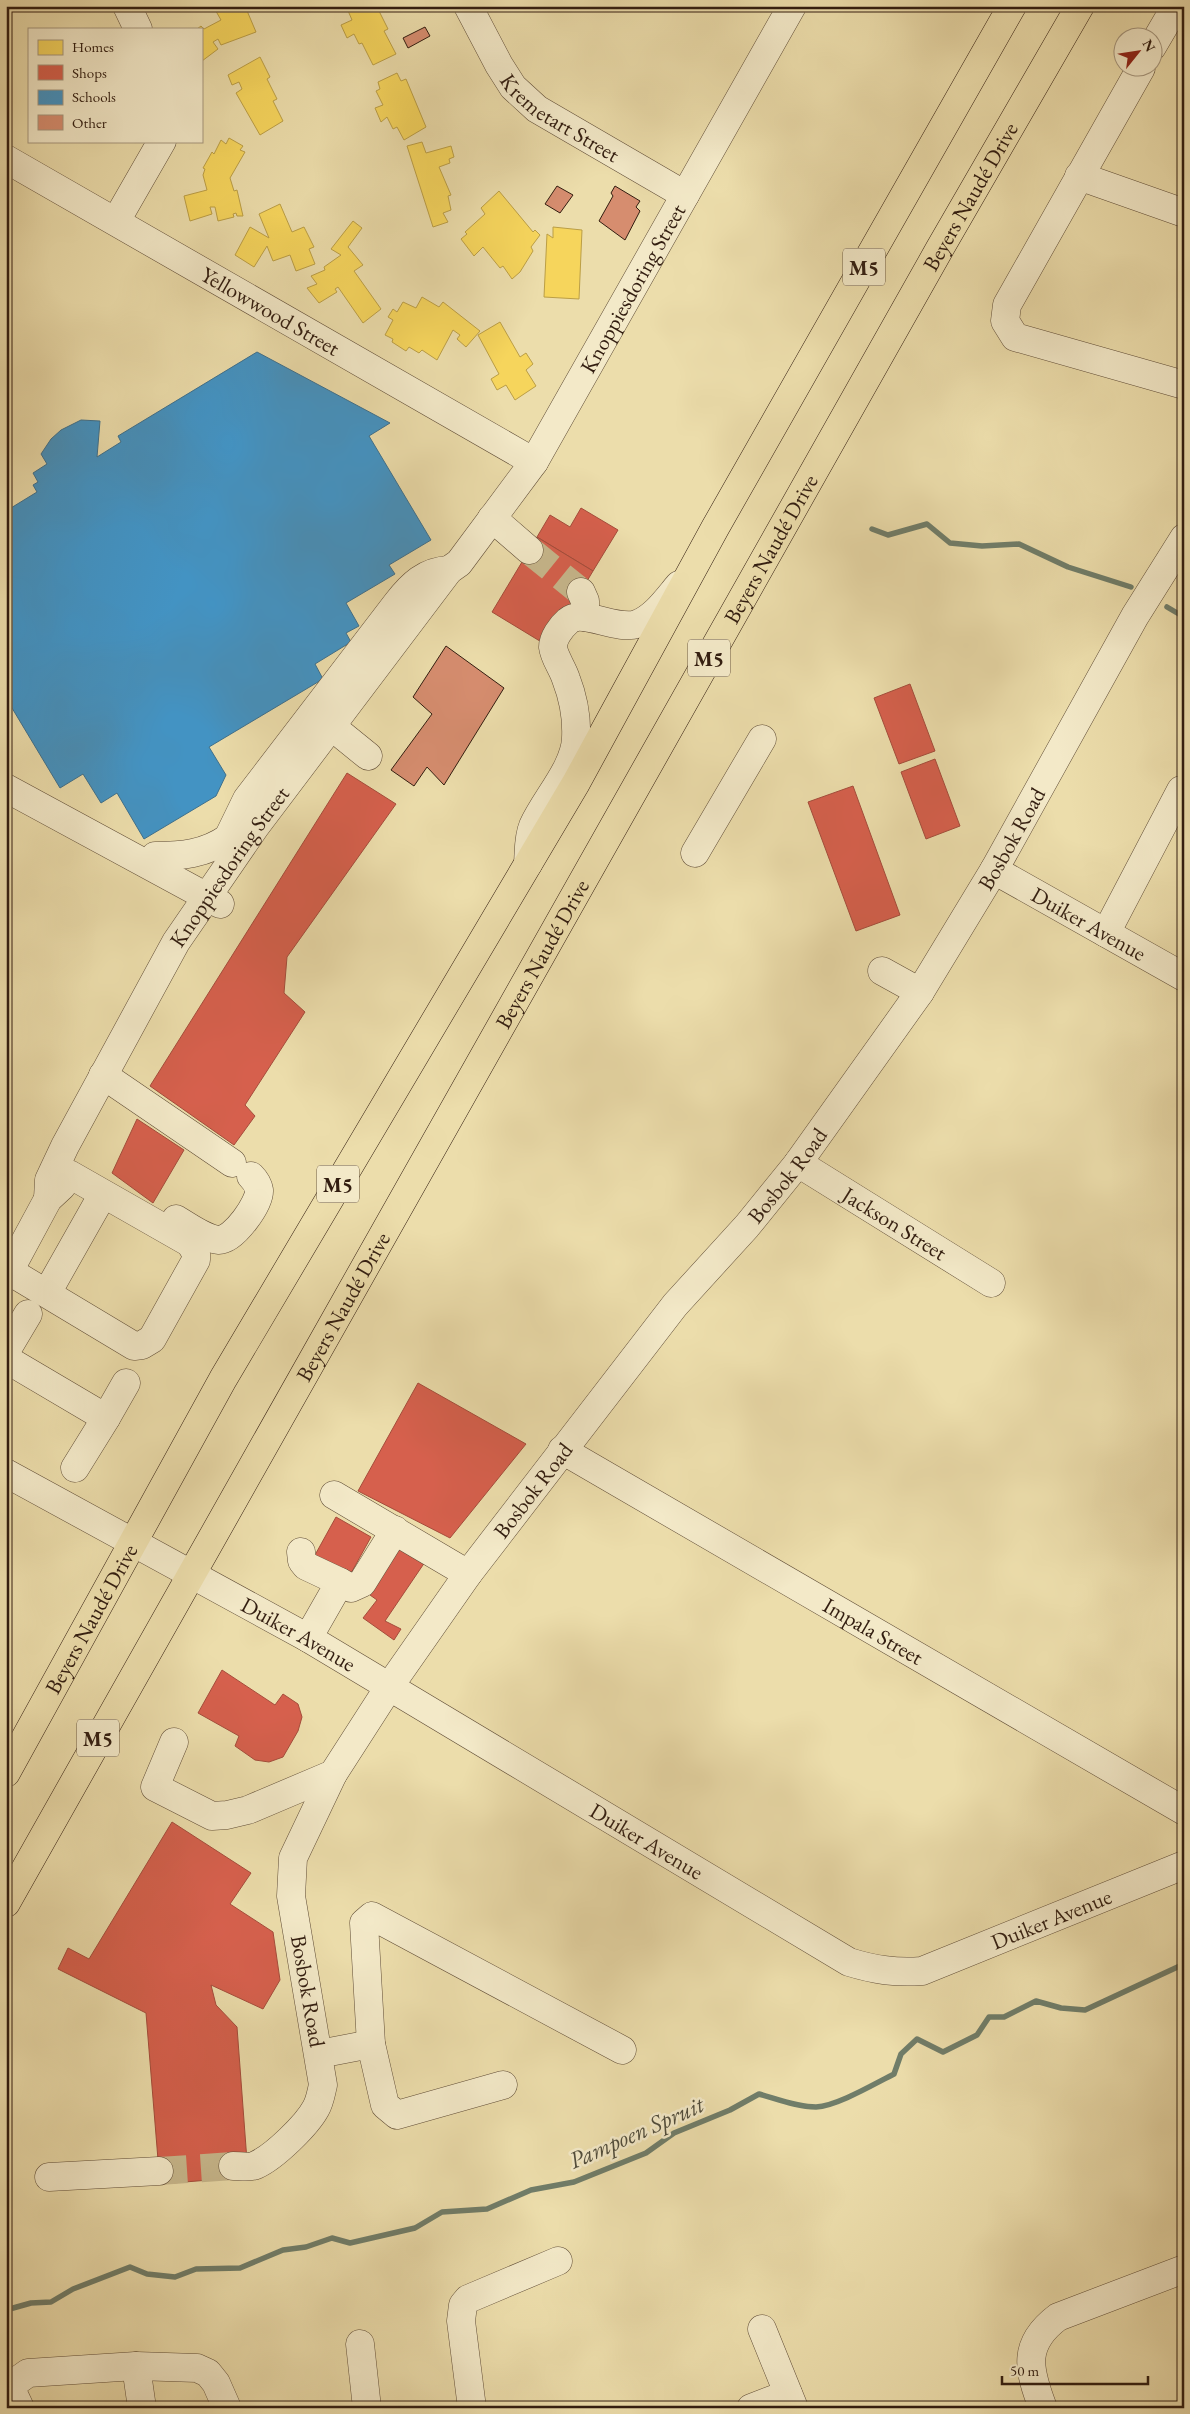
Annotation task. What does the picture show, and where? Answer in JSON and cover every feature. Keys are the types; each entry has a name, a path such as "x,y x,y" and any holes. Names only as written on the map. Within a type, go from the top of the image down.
{"main road":[{"name":"Beyers Naudé Drive","path":"6,1773 223,1379 576,783 692,570 1012,6"},
{"name":"Beyers Naudé Drive","path":"6,1903 190,1573 934,259 1080,6"}],"street":[{"path":"127,6 138,28"},
{"name":"Kremetart Street","path":"468,6 498,65 513,87 537,109 685,195"},
{"name":"Knoppiesdoring Street","path":"8,1274 48,1199 61,1187 69,1174 176,942 217,895 338,731 456,577 454,567 534,462 792,6"},
{"path":"1135,78 1007,305 1005,321 1015,337 1184,385"},
{"path":"116,221 161,142"},
{"name":"Yellowwood Street","path":"6,159 534,462"},
{"path":"1079,176 1184,213"},
{"path":"492,518 529,550"},
{"name":"Bosbok Road","path":"233,2166 253,2166 264,2160 304,2124 316,2108 323,2085 291,1896 291,1874 293,1858 333,1774 389,1687 468,1574 675,1305 747,1226 798,1163 920,992 994,870 1135,616 1184,538"},
{"path":"155,856 178,856 230,849 247,799 409,588 428,574 454,567"},
{"path":"528,864 533,828 574,752 576,740 573,699 554,651 554,641 582,604 618,626 639,623 659,608 692,570"},
{"path":"338,731 368,756"},
{"name":"Knoppiesdoring Street","path":"217,895 230,849 338,731"},
{"path":"695,853 762,739"},
{"path":"6,788 85,829 114,848 217,895"},
{"path":"1106,933 1181,790"},
{"path":"85,829 120,836 217,895"},
{"name":"Duiker Avenue","path":"994,870 1184,977"},
{"path":"882,971 920,992"},
{"path":"69,1174 220,1240 236,1232 254,1203 259,1189 242,1169 111,1080"},
{"name":"Knoppiesdoring Street","path":"48,1199 49,1180 111,1080"},
{"name":"Jackson Street","path":"798,1163 991,1283"},
{"path":"47,1293 115,1193"},
{"path":"8,1274 47,1293 134,1346 142,1345 152,1338 196,1260 196,1253 190,1243 115,1193"},
{"path":"6,1351 28,1314"},
{"path":"6,1359 106,1418"},
{"path":"75,1468 126,1383"},
{"name":"Impala Street","path":"562,1450 1184,1810"},
{"name":"Duiker Avenue","path":"6,1473 134,1541 308,1638 841,1956 870,1968 888,1972 922,1971 1184,1865"},
{"path":"334,1495 468,1574"},
{"path":"301,1552 302,1562 306,1566 351,1588 362,1583 395,1530"},
{"path":"308,1638 340,1582"},
{"path":"174,1742 155,1786 212,1816 248,1810 333,1774"},
{"path":"503,2085 397,2115 385,2105 371,2044 364,1923 372,1916 622,2050"},
{"path":"319,2054 371,2044"},
{"path":"50,2177 159,2171"},
{"path":"472,2408 461,2321 463,2305 468,2299 558,2261"},
{"path":"1043,2408 1031,2371 1030,2355 1035,2340 1044,2327 1058,2317 1184,2269"},
{"path":"751,2408 791,2401 762,2329"},
{"path":"360,2344 366,2408"},
{"path":"20,2408 14,2392 14,2383 28,2373 136,2366 197,2368 208,2374 216,2383 227,2408"},
{"path":"136,2366 142,2408"}],"building: Homes":[{"path":"213,6 245,6 256,32 221,45 218,39 213,42 218,49 202,61 202,28 198,28 201,26 204,29 221,20"},
{"path":"346,6 377,7 388,29 384,31 396,54 373,65 362,43 359,44 354,34 347,38 341,25 352,20"},
{"path":"260,57 270,77 267,79 277,99 273,101 283,121 260,135 236,93 242,89 239,82 232,85 228,75"},
{"path":"397,73 401,81 406,79 426,127 404,140 397,127 393,129 387,117 381,122 375,108 383,105 376,91 380,89 378,82"},
{"path":"229,138 243,146 240,150 245,152 230,178 234,191 237,190 243,216 237,216 236,213 233,214 234,217 218,221 215,207 210,207 212,214 190,221 184,196 207,190 203,175 205,169 203,168 212,152 214,154 221,140 226,144"},
{"path":"422,142 426,153 451,146 454,157 449,159 450,163 439,167 451,195 448,196 451,210 443,213 448,222 433,227 407,146"},
{"path":"499,191 533,232 535,230 540,235 531,247 533,251 520,272 512,279 503,266 500,268 483,247 474,256 461,239 467,234 465,232 485,214 481,208"},
{"path":"280,204 292,232 304,227 314,247 309,249 315,264 296,271 290,255 273,261 267,246 254,267 235,255 250,227 269,238 259,214"},
{"path":"353,221 362,228 348,247 363,265 354,271 381,309 363,323 338,287 335,289 337,292 319,303 307,288 317,284 311,276 325,270 324,267 341,255 331,249"},
{"path":"553,227 582,230 579,299 544,297 547,234 553,238"},
{"path":"422,297 439,307 443,302 480,331 466,347 457,339 460,335 453,330 437,360 422,350 419,353 409,347 406,351 392,342 393,339 385,335 393,320 388,317 393,309 397,312 403,302 416,308"},
{"path":"500,322 520,357 526,353 533,364 526,370 536,386 515,400 506,385 497,390 491,379 499,374 478,335"}],"building: Shops":[{"path":"581,508 618,530 593,571 537,537 550,515 570,527"},
{"path":"537,537 593,571 548,646 492,612"},
{"path":"910,684 935,751 899,764 874,698"},
{"path":"935,759 960,826 926,839 901,772"},
{"path":"347,773 396,804 287,957 284,993 305,1012 245,1105 255,1116 234,1145 150,1086"},
{"path":"853,786 900,915 856,931 808,802"},
{"path":"137,1119 184,1150 153,1203 112,1173"},
{"path":"418,1383 526,1444 450,1538 358,1491"},
{"path":"336,1517 371,1537 350,1575 315,1555"},
{"path":"401,1545 425,1562 385,1621 401,1629 394,1640 363,1618 377,1600 370,1595"},
{"path":"222,1670 275,1705 283,1694 298,1704 302,1717 298,1731 283,1757 269,1762 255,1760 235,1746 239,1736 198,1713"},
{"path":"172,1822 251,1873 230,1904 273,1932 280,1980 263,2009 211,1985 216,2005 237,2027 247,2161 234,2178 160,2184 146,2013 58,1969 68,1948 89,1959"}],"building: Schools":[{"path":"257,352 390,423 369,436 431,540 389,565 395,574 346,603 359,626 346,633 351,642 315,664 323,679 209,747 226,775 216,796 144,839 117,793 101,803 83,774 60,788 6,698 6,511 37,492 33,485 38,482 33,473 47,464 41,454 51,439 61,430 81,420 100,421 97,457 121,442 118,436"}],"building: Other":[{"path":"425,27 430,36 408,48 403,38"},
{"path":"557,186 573,195 560,213 545,204"},
{"path":"615,186 640,201 636,207 640,211 625,240 599,221 613,196 611,193"},
{"path":"446,646 504,688 444,785 427,767 414,786 391,770 432,714 413,697"}],"waterway":[{"name":"Pampoen Spruit","path":"872,529 888,535 927,524 950,543 982,546 1019,544 1068,567 1131,587"},
{"name":"Pampoen Spruit","path":"1167,607 1184,617"},
{"name":"Pampoen Spruit","path":"6,2310 31,2303 51,2302 73,2289 130,2267 147,2274 175,2277 196,2269 240,2268 283,2250 306,2247 332,2238 350,2243 415,2228 442,2212 487,2209 531,2190 574,2182 646,2153 674,2133 730,2110 759,2094 802,2106 825,2106 855,2094 894,2074 901,2054 917,2039 943,2052 977,2035 989,2017 1004,2017 1036,2001 1061,2008 1085,2010 1184,1964"}],"tunnel":[{"path":"529,550 581,592"},
{"path":"159,2171 233,2166"}]}
